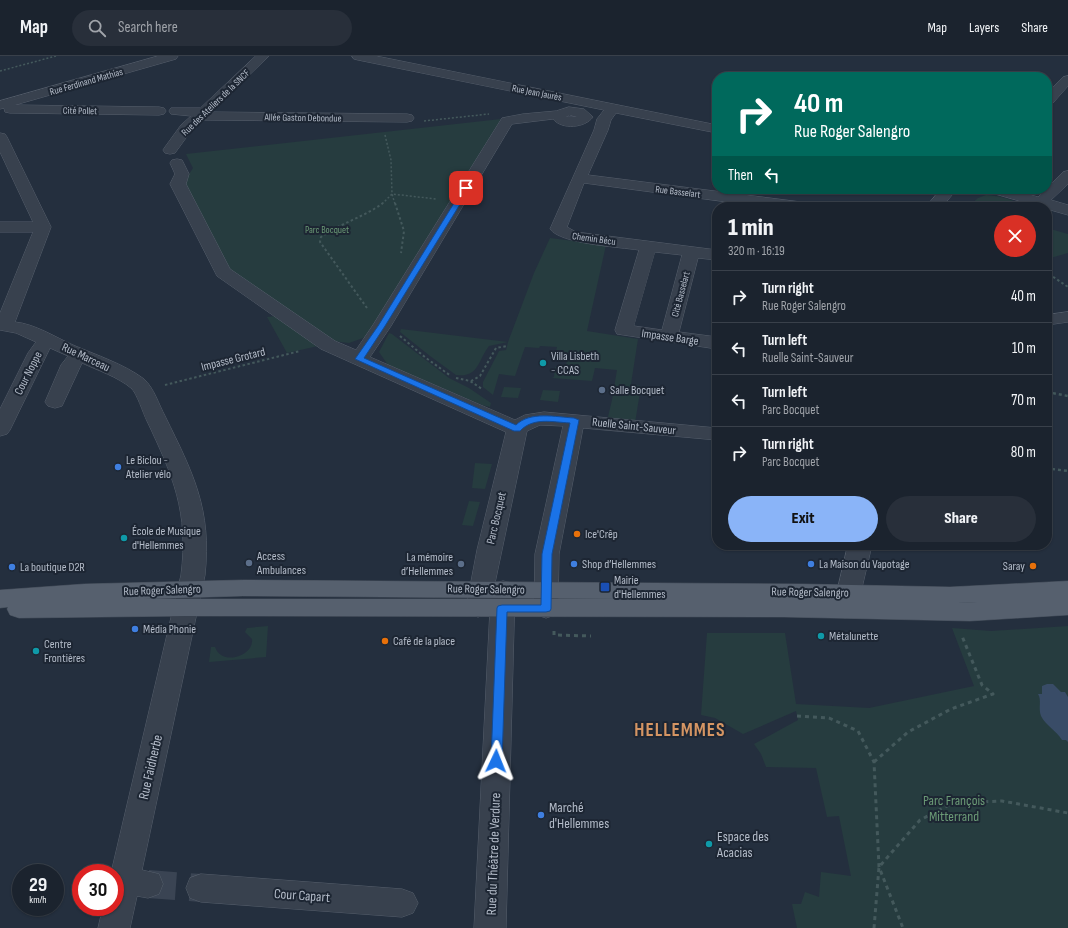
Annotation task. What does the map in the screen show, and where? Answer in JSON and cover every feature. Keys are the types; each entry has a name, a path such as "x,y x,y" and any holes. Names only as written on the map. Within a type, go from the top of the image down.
{"main road":[{"name":"Rue Roger Salengro","path":"0,599 84,592 188,598 491,598 847,601 1068,589"},
{"name":"Rue Roger Salengro","path":"0,609 51,610 188,598"},
{"name":"Rue Roger Salengro","path":"847,601 970,612 1068,606"}],"street":[{"name":"Rue Ferdinand Mathias","path":"0,105 172,56"},
{"name":"Rue des Ateliers de la SNCF","path":"263,56 182,132 174,157 182,174 178,184 223,272 328,344"},
{"name":"Rue Jean Jaurès","path":"358,56 712,128"},
{"path":"1052,96 1068,80"},
{"name":"Chemin Bécu","path":"612,108 605,116 601,130 558,226 561,232 572,236 712,254"},
{"name":"Cité Pollet","path":"0,109 159,111"},
{"path":"176,111 202,114"},
{"name":"Allée Gaston Debondue","path":"202,114 407,118"},
{"path":"359,359 382,326 507,121 522,118 558,115"},
{"path":"0,137 43,226 0,227"},
{"path":"1052,191 1068,175"},
{"name":"Rue Basselart","path":"579,178 763,202"},
{"path":"938,202 945,194"},
{"path":"1007,194 1030,202"},
{"path":"1041,202 1049,194"},
{"path":"1052,207 1068,210"},
{"name":"Rue Marceau","path":"43,226 2,329 20,328 47,339 130,379 138,384 143,391 183,479 191,505 195,559 188,598"},
{"name":"Impasse Barge","path":"648,246 624,330 712,342"},
{"name":"Cité Basselart","path":"669,337 691,252"},
{"name":"Cour Noppe","path":"0,430 37,353 47,339"},
{"path":"328,344 517,429 523,423 536,418 574,420"},
{"path":"55,402 71,365 80,354"},
{"name":"Ruelle Saint-Sauveur","path":"546,599 547,554 574,420 712,434"},
{"name":"Parc Bocquet","path":"491,598 517,429"},
{"path":"847,601 859,550"},
{"name":"Rue Faidherbe","path":"114,928 136,883 188,598"},
{"name":"Rue du Théâtre de Verdure","path":"490,928 491,598"},
{"name":"Cour Capart","path":"201,888 402,903"}],"path":[{"path":"0,71 56,56"},
{"path":"385,132 391,160 392,194 404,231 400,258"},
{"path":"392,194 458,202"},
{"path":"392,194 388,199 371,211 327,232 321,237 320,242 379,325 392,330 453,378 470,381 487,393"},
{"path":"1052,276 1068,287"},
{"name":"Impasse Grotard","path":"143,391 328,344"},
{"path":"470,381 480,376 496,348 507,346"},
{"path":"1052,393 1068,396"},
{"path":"1052,469 1068,472"},
{"path":"570,635 591,636"},
{"path":"874,762 908,732 951,709 993,694 982,685 962,636"},
{"path":"797,716 828,718 858,731 874,762 880,867 874,928"},
{"path":"880,867 920,820 953,803 1002,801 1068,813"},
{"path":"880,867 903,928"}],"green space":[{"name":"Parc Bocquet","path":"501,119 366,337 349,343 332,341 230,270 182,185 193,168 186,154"},
{"path":"986,195 996,196 1016,202 974,202 978,198"},
{"path":"1052,229 1068,234 1068,253 1052,258"},
{"path":"550,238 606,245 587,331 638,339 631,384 641,386 635,423 607,421 617,370 595,368 592,381 552,378 554,377 555,367 565,368 567,361 564,358 554,359 557,347 525,347 515,376 499,374 493,395 483,387 483,382 499,351 506,350 534,273"},
{"path":"276,316 318,346 287,353 267,317"},
{"path":"401,329 508,342 489,346 474,371 469,374 456,375 400,332"},
{"path":"389,333 449,378 469,388 491,403 490,407 388,365 379,352"},
{"path":"504,387 521,388 518,398 501,397"},
{"path":"543,390 560,391 558,402 540,400"},
{"path":"475,463 492,464 485,489 472,488"},
{"path":"469,501 480,502 473,526 462,525"},
{"path":"268,626 266,657 209,662 211,647 215,647 218,653 224,656 230,658 236,657 248,651 251,645 252,639 245,632 247,628"},
{"name":"Parc François Mitterrand","path":"1068,626 1068,928 797,928 792,904 801,904 805,892 819,897 821,872 851,876 839,816 827,817 816,768 766,767 761,754 754,744 798,720 796,711 743,734 715,718 701,715 707,633 785,633 796,704 869,708 974,686 952,628 991,631"}],"water":[{"path":"1053,684 1061,692 1065,692 1068,697 1068,742 1066,740 1062,740 1046,723 1040,713 1040,699 1038,694 1042,694 1042,686"}],"tunnel":[{"path":"148,884 201,888"}],"place":[{"name":"Villa Lisbeth - CCAS","path":"543,363"},
{"name":"Salle Bocquet","path":"602,390"},
{"name":"Le Biclou - Atelier vélo","path":"118,467"},
{"name":"Ice'Crêp","path":"577,534"},
{"name":"École de Musique d'Hellemmes","path":"124,538"},
{"name":"Access Ambulances","path":"249,563"},
{"name":"La mémoire d’Hellemmes","path":"461,564"},
{"name":"Shop d’Hellemmes","path":"574,564"},
{"name":"La Maison du Vapotage","path":"811,564"},
{"name":"Saray","path":"1033,566"},
{"name":"La boutique D2R","path":"12,567"},
{"name":"Mairie d'Hellemmes","path":"605,587"},
{"name":"Média Phonie","path":"135,629"},
{"name":"Métalunette","path":"821,636"},
{"name":"Café de la place","path":"385,641"},
{"name":"Centre Frontières","path":"36,651"},
{"name":"Marché d'Hellemmes","path":"541,815"},
{"name":"Espace des Acacias","path":"709,844"}],"district":[{"name":"HELLEMMES","path":"680,729"}],"route":[{"path":"466,188 382,326 359,359 517,429 523,423 536,418 574,420 547,554 546,609 502,608 496,761"}]}
